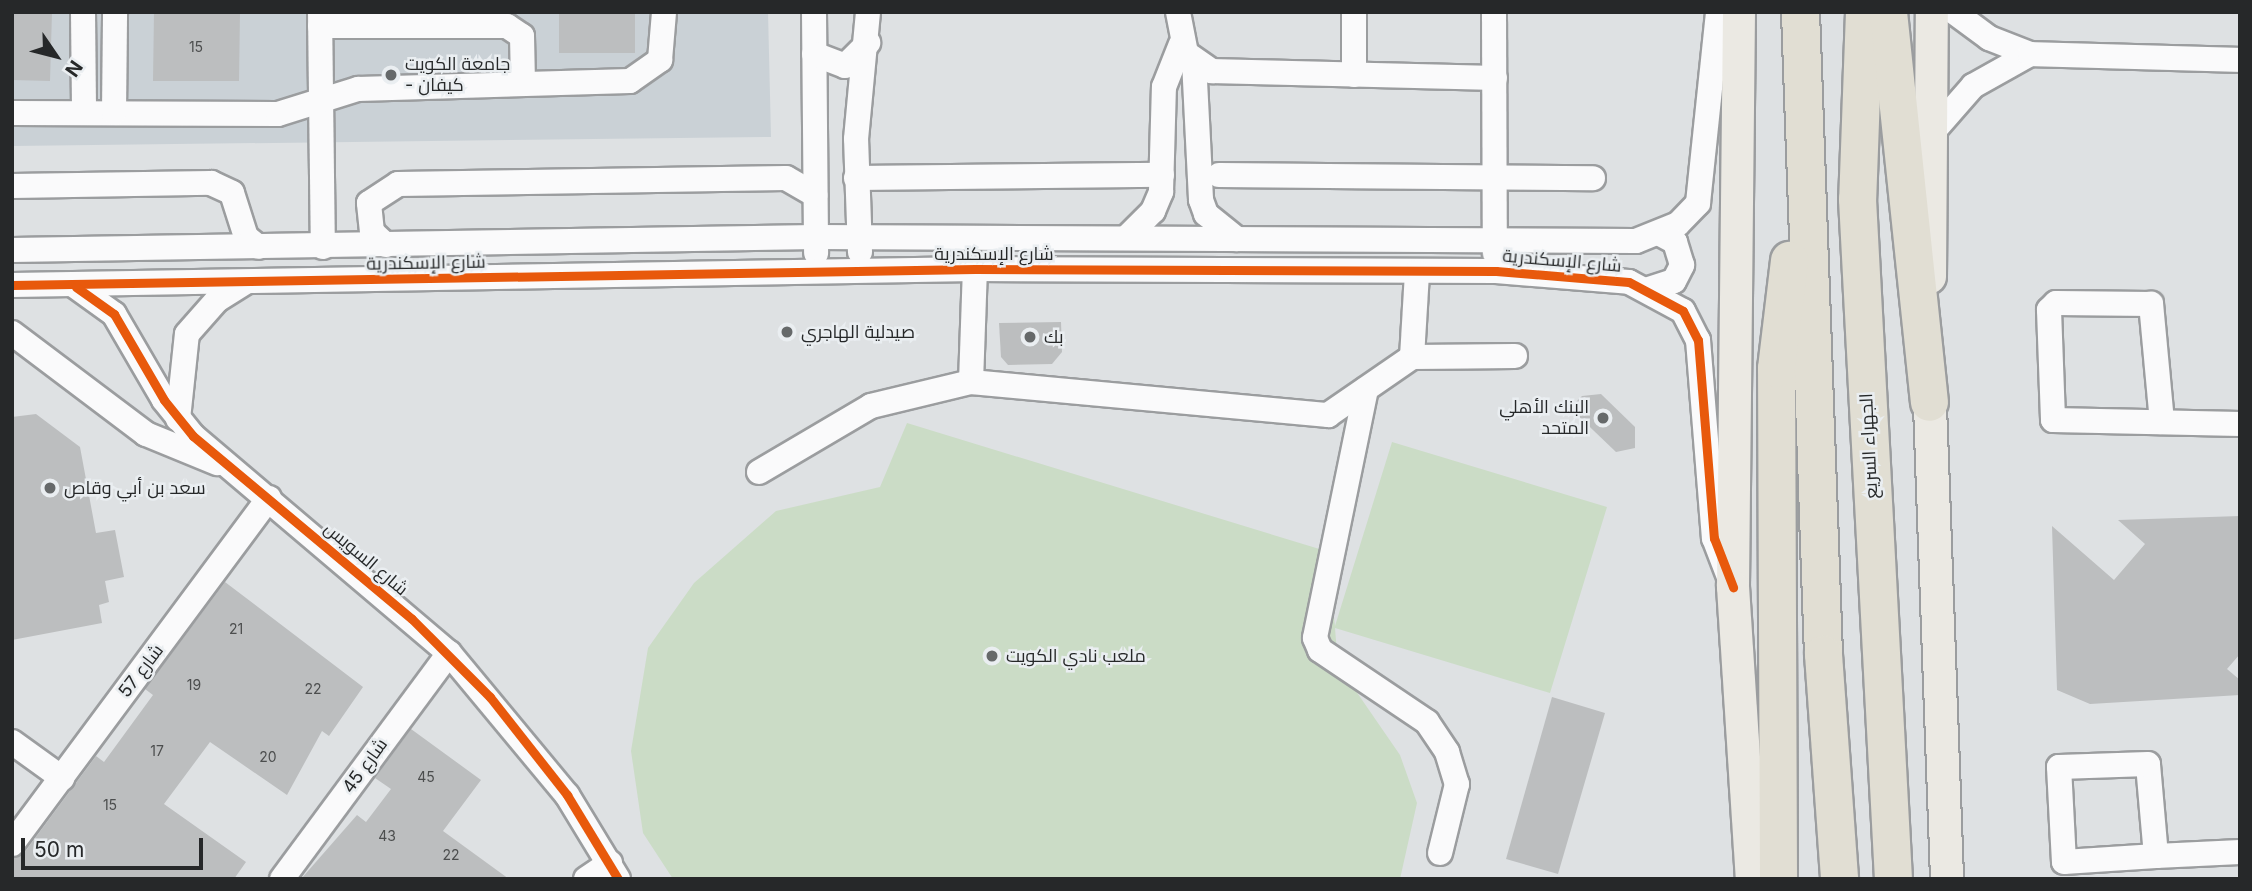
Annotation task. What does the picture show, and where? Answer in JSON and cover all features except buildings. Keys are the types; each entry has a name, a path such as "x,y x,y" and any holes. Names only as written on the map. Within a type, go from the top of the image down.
{"highway":[{"path":"1800,12 1802,148 1823,654 1839,879"},
{"name":"الجهراء السريع","path":"1864,12 1857,199 1893,879"},
{"path":"1888,12 1929,402"},
{"path":"1778,879 1776,368 1802,148"}],"main road":[{"path":"1739,12 1733,587 1752,879"},
{"path":"1932,12 1929,402 1947,878"}],"street":[{"path":"83,12 83,113"},
{"path":"114,113 115,12"},
{"path":"12,113 278,114 358,89 523,85 645,75 660,60 664,12"},
{"path":"814,12 817,271"},
{"path":"861,270 856,178 868,43 868,12"},
{"path":"1178,12 1187,53 1201,200 1211,220 1237,239"},
{"path":"1354,12 1354,75"},
{"path":"1494,12 1496,271"},
{"name":"شارع الإسكندرية","path":"12,250 816,237 1495,237 1636,241 1660,234 1698,203 1718,12"},
{"path":"1954,12 1989,38 2030,54 2240,60"},
{"path":"323,247 320,19 507,26 522,36 523,85"},
{"path":"814,54 845,66 868,43"},
{"path":"1187,53 1223,73 1495,78"},
{"path":"1126,238 1153,211 1162,175 1164,87 1187,53"},
{"path":"1930,134 1973,86 2030,54"},
{"path":"856,178 1162,175"},
{"path":"1219,175 1593,178"},
{"path":"386,245 372,232 369,203 398,184 786,178 816,195"},
{"path":"12,186 211,183 232,193 246,237 260,247"},
{"path":"1649,289 1674,281 1682,265 1675,242 1660,234"},
{"path":"971,382 975,269"},
{"name":"شارع الإسكندرية","path":"12,285 975,269 1496,271 1649,289 1683,311 1698,340 1714,538 1733,587"},
{"path":"1412,358 1417,272"},
{"path":"178,419 187,334 217,300 244,283"},
{"name":"شارع السويس","path":"75,286 114,314 178,419 230,467 270,498 449,653 567,795 614,871"},
{"path":"2162,422 2151,304 2056,303 2049,310 2053,420 2240,424"},
{"path":"12,333 146,434 230,467"},
{"path":"759,472 871,406 971,382 1328,415 1412,358 1515,356"},
{"path":"1366,389 1315,638 1320,650 1427,722 1447,752 1457,784 1440,853"},
{"name":"شارع 57","path":"12,844 270,498"},
{"name":"شارع 45","path":"282,879 449,653"},
{"path":"12,742 61,778"},
{"path":"2157,856 2148,764 2059,767 2064,862 2240,852"},
{"path":"586,879 614,871"}],"shaded area":[{"name":"جامعة الكويت - كيفان","path":"12,12 768,12 771,137 12,146"}],"green space":[{"name":"ملعب نادي الكويت","path":"907,423 1326,551 1335,626 1392,442 1607,507 1550,693 1335,628 1338,665 1400,755 1417,803 1400,879 673,879 643,833 631,751 648,648 694,583 776,511 880,487"}],"cycle path":[{"path":"12,285 975,269 1496,271 1629,282 1683,311 1698,340 1714,538 1733,587"},
{"path":"76,287 114,314 164,400 193,436 412,619 490,697 567,795 618,879"}],"place":[{"name":"جامعة الكويت - كيفان","path":"391,75"},
{"name":"صيدلية الهاجري","path":"787,332"},
{"name":"بك","path":"1030,337"},
{"name":"البنك الأهلي المتحد","path":"1603,418"},
{"name":"سعد بن أبي وقاص","path":"50,488"},
{"name":"ملعب نادي الكويت","path":"992,656"}]}
